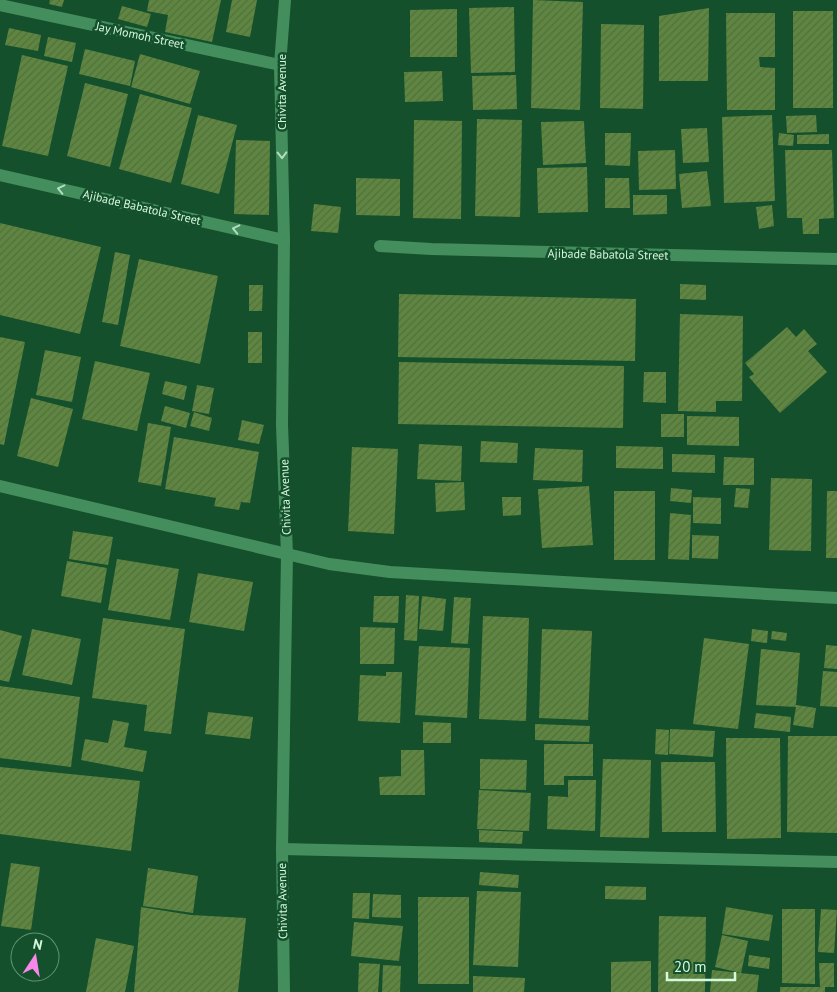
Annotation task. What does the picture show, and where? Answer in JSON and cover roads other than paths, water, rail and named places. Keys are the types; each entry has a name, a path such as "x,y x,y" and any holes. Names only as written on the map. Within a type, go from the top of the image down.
{"street":[{"name":"Chivita Avenue","path":"284,0 280,65 284,240 282,425 287,555 282,849 284,992"},
{"name":"Jay Momoh Street","path":"0,5 280,65"},
{"name":"Ajibade Babatola Street","path":"0,175 284,240"},
{"name":"Ajibade Babatola Street","path":"380,246 431,250 837,259"},
{"path":"0,486 329,564 390,572 837,598"},
{"path":"282,849 837,862"}]}
